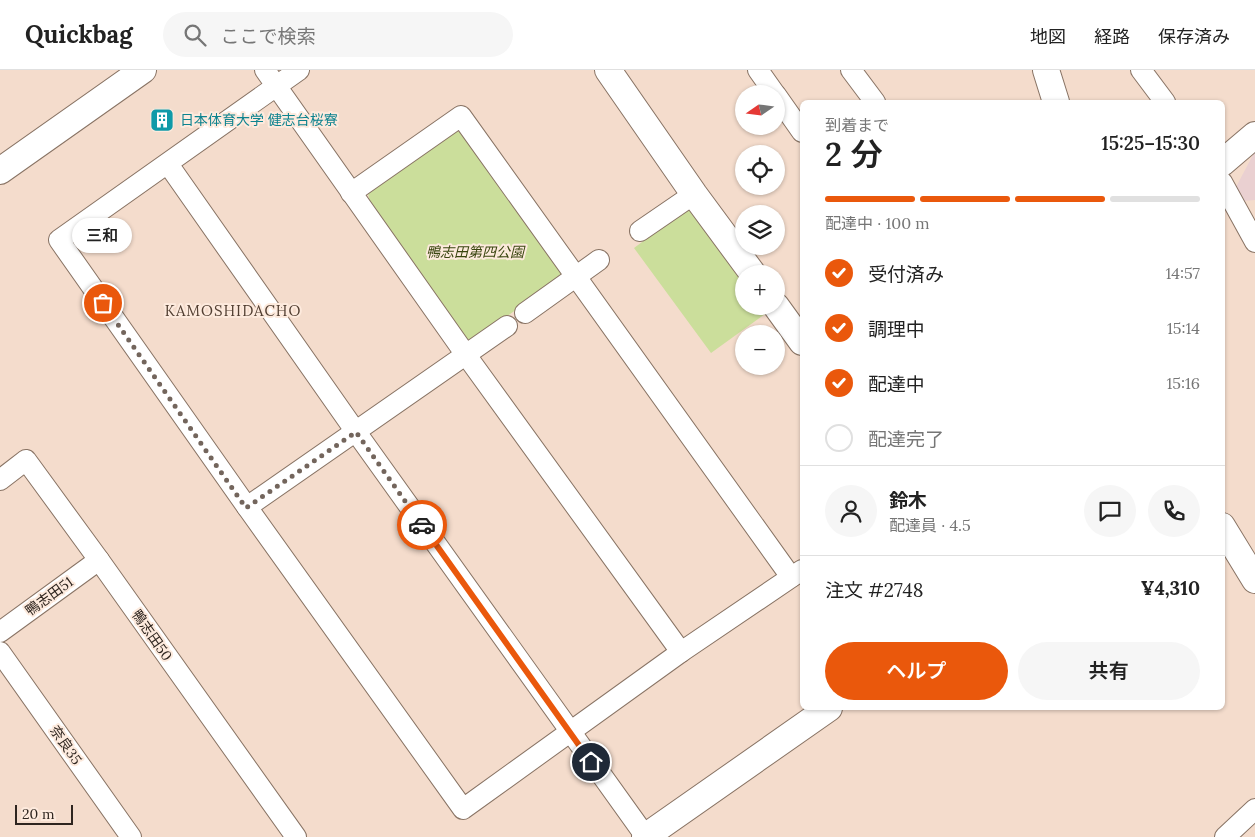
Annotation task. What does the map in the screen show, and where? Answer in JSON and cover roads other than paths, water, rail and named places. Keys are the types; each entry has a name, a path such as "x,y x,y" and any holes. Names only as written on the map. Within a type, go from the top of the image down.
{"street":[{"path":"0,171 143,70"},
{"path":"299,70 271,78 168,164 59,240 246,508 463,809 681,652 797,573 576,276 461,116 351,193"},
{"path":"608,70 694,194 746,265"},
{"path":"758,70 769,85"},
{"path":"851,70 873,100"},
{"path":"1046,70 1055,100"},
{"path":"1141,70 1164,100"},
{"path":"271,78 466,355 681,652"},
{"path":"785,108 800,129"},
{"path":"1225,160 1255,135"},
{"path":"168,164 356,432 645,837 826,710"},
{"path":"1225,187 1255,242"},
{"path":"640,232 694,194"},
{"path":"525,312 599,260"},
{"path":"782,315 800,339"},
{"path":"246,508 507,326"},
{"name":"鴨志田50","path":"0,480 26,460 296,837"},
{"path":"1225,532 1255,580"},
{"name":"鴨志田51","path":"0,632 99,560"},
{"name":"奈良35","path":"0,652 131,837"},
{"path":"1224,837 1255,809"}],"place":[{"name":"日本体育大学 健志台桜寮","path":"162,120"},
{"name":"三和","path":"103,303"}],"district":[{"name":"KAMOSHIDACHO","path":"233,310"}],"park label":[{"name":"鴨志田第四公園","path":"475,252"}]}
